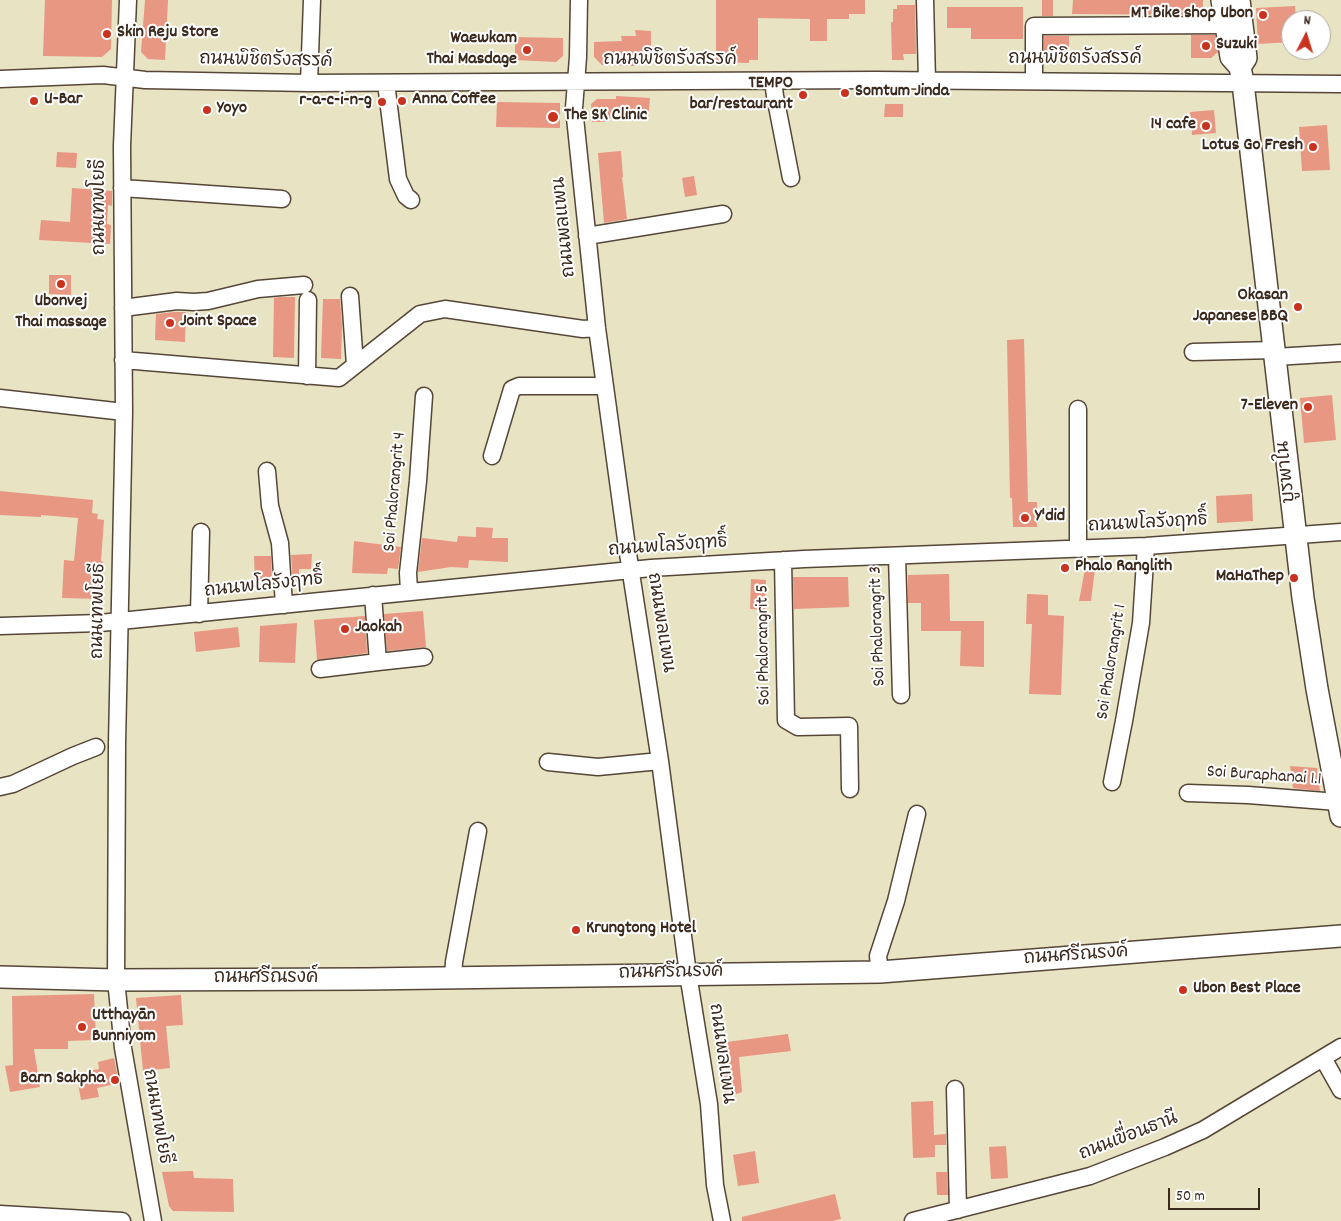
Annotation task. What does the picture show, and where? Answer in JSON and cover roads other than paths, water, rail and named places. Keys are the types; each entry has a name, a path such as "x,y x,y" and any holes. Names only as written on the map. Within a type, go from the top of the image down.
{"main road":[{"name":"บูรพาใน","path":"1222,0 1231,57 1242,75"},
{"name":"บูรพาใน","path":"1239,0 1246,58 1242,75 1303,598 1340,809"},
{"name":"ถนนศรีณรงค์","path":"0,977 116,980 453,978 880,972 1341,936"}],"street":[{"name":"ถนนเทพโยธี","path":"128,0 122,188 124,412 117,744 116,980 123,1048 153,1221"},
{"path":"309,83 312,0"},
{"name":"ถนนพลแพน","path":"579,0 574,108 597,328 630,570 660,761 688,974 709,1104 715,1185 722,1221"},
{"path":"925,0 927,81"},
{"path":"1034,81 1034,26 1226,25"},
{"name":"ถนนพิชิตรังสรรค์","path":"0,79 102,75 151,80 309,83 1034,81 1242,75 1341,84"},
{"path":"774,81 774,96 791,178"},
{"path":"386,83 398,179 406,196 411,200"},
{"path":"122,188 282,199"},
{"path":"587,236 723,214"},
{"path":"122,308 177,301 208,301 258,289 306,293 307,376"},
{"path":"350,296 355,365"},
{"path":"123,360 339,378 420,314 445,308 583,329 597,328"},
{"path":"1193,352 1341,353"},
{"path":"492,456 512,389 519,386 604,386"},
{"name":"Soi Phalorangrit 4","path":"409,591 408,573 418,481 424,396"},
{"path":"0,398 124,412"},
{"path":"1078,409 1078,549"},
{"path":"267,472 270,506 280,543 284,605"},
{"path":"199,614 201,532"},
{"name":"ถนนพโลรังฤทธิ์","path":"0,626 120,621 199,614 409,591 630,570 783,560 1146,546 1341,532"},
{"name":"Soi Phalorangrit 1","path":"1112,782 1141,623 1146,546"},
{"name":"Soi Phalorangrit 3","path":"897,556 901,695"},
{"name":"Soi Phalorangrit 5","path":"783,560 786,720 798,727 849,726 850,789"},
{"path":"373,595 378,662"},
{"path":"320,669 424,657"},
{"path":"0,787 13,784 96,747"},
{"path":"548,762 598,767 660,761"},
{"name":"Soi Buraphanai 1.1","path":"1188,793 1248,795 1340,809"},
{"path":"880,972 878,956 896,901 917,814"},
{"path":"453,978 454,962 478,831"},
{"name":"ถนนเขื่อนธานี","path":"913,1221 1090,1176 1165,1147 1203,1130 1341,1047"},
{"path":"1323,1058 1341,1090"},
{"path":"955,1088 958,1210"},
{"path":"0,1214 122,1221"}],"place":[{"name":"MT Bike shop Ubon","path":"1263,15"},
{"name":"Skin Reju Store","path":"107,34"},
{"name":"Suzuki","path":"1206,46"},
{"name":"Waewkam Thai Masdage","path":"527,50"},
{"name":"Somtum Jinda","path":"845,93"},
{"name":"TEMPO bar/restaurant","path":"803,95"},
{"name":"U-Bar","path":"34,101"},
{"name":"Anna Coffee","path":"402,101"},
{"name":"r-a-c-i-n-g","path":"382,102"},
{"name":"Yoyo","path":"207,110"},
{"name":"The SK Clinic","path":"553,117"},
{"name":"14 cafe","path":"1206,126"},
{"name":"Lotus Go Fresh","path":"1313,147"},
{"name":"Ubonvej Thai massage","path":"61,284"},
{"name":"Okasan Japanese BBQ","path":"1298,307"},
{"name":"Joint Space","path":"170,323"},
{"name":"7-Eleven","path":"1308,407"},
{"name":"Y'did","path":"1025,518"},
{"name":"Phalo Ranglith","path":"1065,568"},
{"name":"MaHaThep","path":"1294,578"},
{"name":"Jaokah","path":"345,629"},
{"name":"Krungtong Hotel","path":"576,930"},
{"name":"Ubon Best Place","path":"1183,990"},
{"name":"Utthayān Bunniyom","path":"82,1027"},
{"name":"Barn Sakpha","path":"115,1080"}]}
